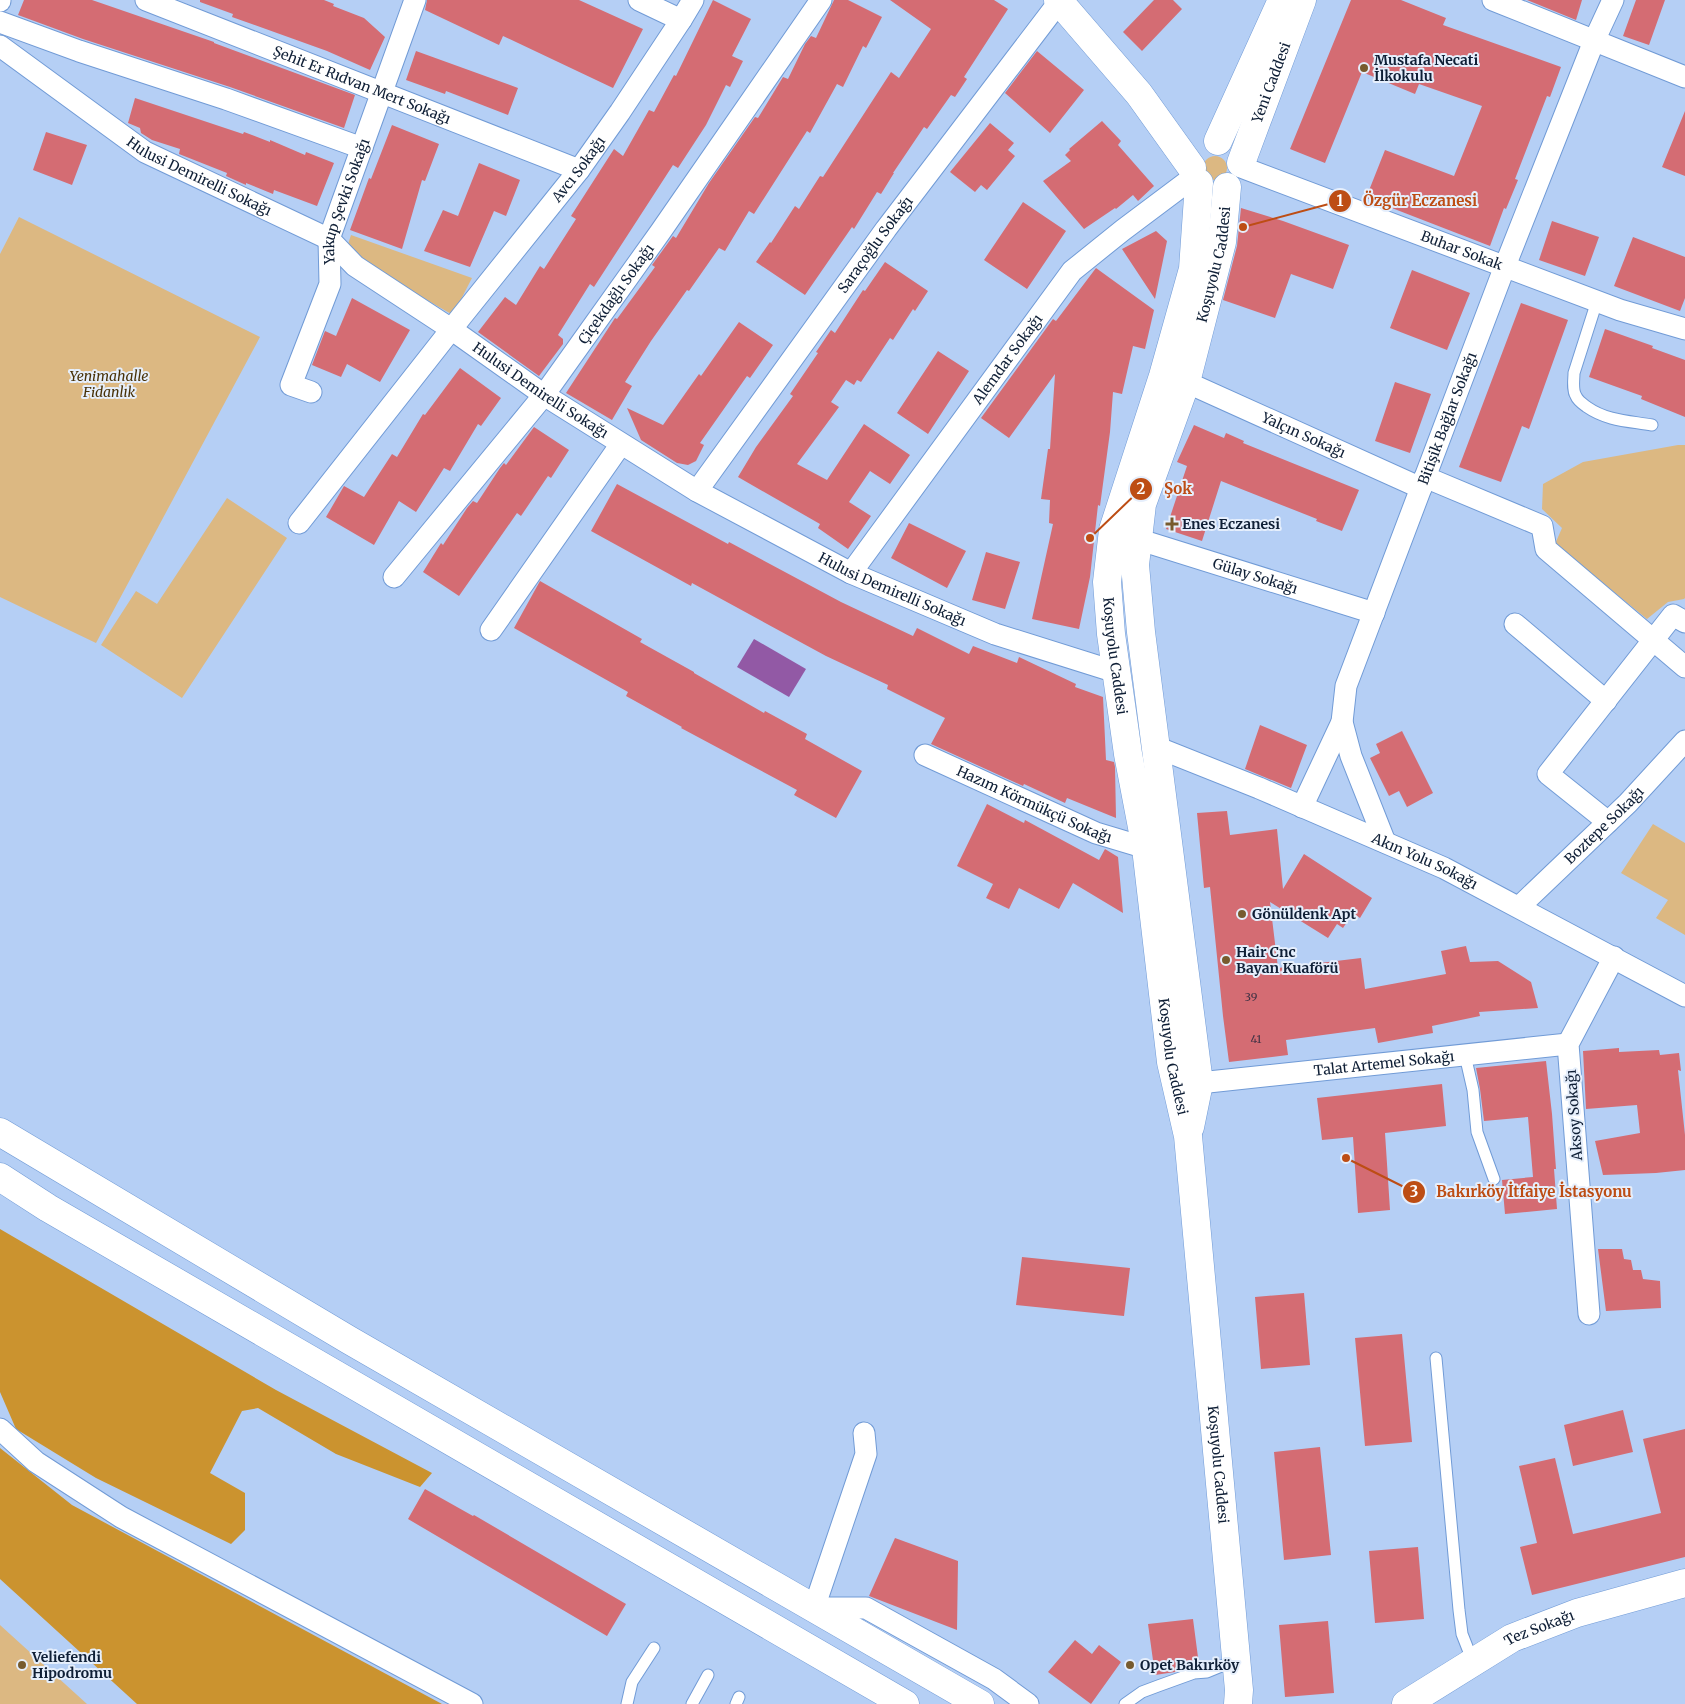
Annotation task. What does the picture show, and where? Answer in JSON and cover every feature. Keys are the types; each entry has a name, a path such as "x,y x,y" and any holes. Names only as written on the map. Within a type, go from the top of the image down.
{"street":[{"name":"Şehit Er Rıdvan Mert Sokağı","path":"146,0 579,170"},
{"name":"Yakup Şevki Sokağı","path":"311,392 291,385 330,284 329,239 415,0"},
{"path":"639,0 681,20"},
{"name":"Avcı Sokağı","path":"300,523 579,170 620,112 693,0"},
{"name":"Çiçekdağlı Sokağı","path":"394,577 544,395 821,0"},
{"name":"Yeni Caddesi","path":"1201,163 1282,0"},
{"name":"Yeni Caddesi","path":"1236,172 1302,0"},
{"path":"1492,0 1685,77"},
{"name":"Bitişik Bağlar Sokağı","path":"1386,842 1351,756 1342,722 1346,686 1505,266 1594,41 1613,0"},
{"path":"1058,1 1201,163 1211,189 1219,189 1236,172 1236,150 1230,144 1201,163"},
{"name":"Saraçoğlu Sokağı","path":"697,491 886,229 1058,1"},
{"path":"0,22 79,51 226,99 362,148"},
{"name":"Hulusi Demirelli Sokağı","path":"0,46 145,152 329,239 355,266 452,329 544,395 697,491 851,573 995,634 1116,672"},
{"name":"Koşuyolu Caddesi","path":"1174,379 1193,269 1201,163"},
{"name":"Alemdar Sokağı","path":"851,573 1072,271 1201,163"},
{"name":"Koşuyolu Caddesi","path":"1236,172 1222,242 1174,379 1125,534 1107,582 1111,634 1128,754 1146,848 1171,1062 1188,1136 1239,1690 1238,1704"},
{"name":"Buhar Sokak","path":"1236,172 1505,266 1620,310 1685,329"},
{"name":"Yalçın Sokağı","path":"1174,379 1423,482 1542,526 1546,549 1654,640"},
{"path":"491,630 621,444"},
{"name":"Koşuyolu Caddesi","path":"1125,534 1135,564 1141,632 1199,1083 1188,1136"},
{"name":"Gülay Sokağı","path":"1125,534 1374,612"},
{"path":"1608,822 1548,774 1673,615 1685,622"},
{"path":"1515,624 1606,701"},
{"path":"1654,640 1685,667"},
{"path":"1302,807 1342,722"},
{"name":"Boztepe Sokağı","path":"1519,907 1628,803 1685,740"},
{"path":"1128,754 1156,747"},
{"name":"Akın Yolu Sokağı","path":"1156,747 1386,842 1444,868 1685,996"},
{"name":"Hazım Körmükçü Sokağı","path":"925,754 1096,833 1146,848"},
{"path":"1568,1044 1614,957"},
{"name":"Talat Artemel Sokağı","path":"1199,1083 1568,1044"},
{"name":"Aksoy Sokağı","path":"1568,1044 1589,1314"},
{"path":"0,1132 349,1340 980,1704"},
{"path":"0,1178 48,1208 905,1704"},
{"path":"0,1429 36,1462 121,1517 472,1704"},
{"path":"814,1608 866,1454 864,1433"},
{"name":"Tez Sokağı","path":"1406,1704 1512,1638 1577,1613 1685,1583"},
{"path":"814,1608 866,1608 994,1679 1028,1704"}],"lane":[{"path":"1597,301 1574,373 1575,396 1581,403 1605,417 1652,425"},
{"path":"1465,1055 1472,1090 1477,1132 1494,1179"},
{"path":"1436,1358 1458,1610 1462,1634 1473,1662"},
{"path":"627,1704 632,1682 654,1648"},
{"path":"1125,1704 1142,1692 1194,1673 1207,1672 1236,1660"},
{"path":"692,1704 708,1675"}],"green space":[{"path":"1215,156 1223,160 1227,168 1223,176 1215,180 1207,176 1203,168 1207,160"},
{"name":"Yenimahalle Fidanlık","path":"19,217 260,337 96,643 0,597 0,254"},
{"path":"351,235 472,278 453,315 345,253"},
{"path":"1685,445 1685,598 1668,602 1647,619 1555,544 1562,528 1542,509 1543,484 1583,462"},
{"path":"227,498 287,538 182,698 101,645 136,591 157,604"},
{"path":"1653,824 1685,843 1685,935 1656,918 1668,900 1621,873"},
{"name":"Veliefendi Hipodromu","path":"0,1625 87,1704 0,1704"}],"shaded area":[{"path":"754,639 806,669 789,697 737,667"},
{"path":"0,1229 276,1390 432,1473 420,1487 336,1454 258,1408 242,1411 210,1473 245,1493 245,1530 231,1544 96,1478 16,1429 0,1392"},
{"path":"0,1448 72,1505 442,1704 137,1704 0,1579"}],"building":[{"path":"24,0 92,0 214,42 355,95 344,128 18,15"},
{"path":"200,0 324,0 334,4 333,6 364,18 385,37 370,70 327,51 232,17 233,14 200,2"},
{"path":"427,0 579,0 643,29 613,88 503,36 499,45 425,10"},
{"path":"713,0 751,19 732,56 743,61 730,87 726,85 706,125 678,168 673,165 594,287 590,284 558,335 563,339 563,344 539,376 478,332 505,297 516,305 540,266 544,269 576,219 571,216 614,149 623,156 649,110 654,112 674,75 676,76"},
{"path":"834,0 848,0 882,17 866,48 863,46 843,87 837,84 810,133 807,131 754,214 749,211 725,251 719,248 651,341 625,382 632,386 612,420 566,393 615,318 617,319 655,267 652,265 673,236 676,238 709,183 755,117 758,118 783,77 788,79 805,44 811,36 816,38"},
{"path":"890,0 994,0 1008,9 964,77 967,79 955,97 951,95 927,129 924,127 881,194 877,192 854,229 852,227 805,295 756,262 795,206 799,209 820,176 823,177 891,72 899,78 931,29"},
{"path":"1154,0 1173,0 1182,9 1142,51 1123,32"},
{"path":"1351,0 1401,0 1446,18 1443,25 1561,67 1550,97 1547,96 1515,179 1518,180 1506,209 1504,208 1490,246 1366,198 1385,150 1454,176 1482,106 1419,84 1415,94 1362,72 1325,163 1290,149"},
{"path":"1527,0 1582,0 1576,20"},
{"path":"1636,0 1665,0 1649,45 1623,36"},
{"path":"416,51 518,88 508,115 446,91 445,94 406,80"},
{"path":"1037,51 1084,90 1050,133 1005,93"},
{"path":"135,98 243,134 244,132 270,142 270,140 305,155 306,152 334,163 317,206 274,190 273,194 246,183 246,185 226,176 227,173 179,154 180,149 152,140 141,133 140,128 128,123"},
{"path":"1685,111 1685,176 1662,167"},
{"path":"1102,121 1121,141 1118,145 1154,186 1138,201 1133,195 1116,209 1084,229 1043,181 1071,161 1065,155 1069,149"},
{"path":"990,123 1014,143 1008,150 1015,156 987,190 981,185 975,192 950,172"},
{"path":"392,125 439,144 425,181 422,180 402,249 350,230 369,178 371,179"},
{"path":"46,132 87,145 72,185 33,170"},
{"path":"479,163 520,180 506,216 494,211 470,267 424,251 443,210 458,216"},
{"path":"1023,202 1066,231 1027,289 984,260"},
{"path":"1241,208 1349,245 1333,289 1291,274 1275,318 1223,300 1237,246"},
{"path":"1552,221 1599,237 1585,276 1539,260"},
{"path":"1156,231 1167,241 1155,299 1122,249"},
{"path":"1633,237 1685,257 1685,298 1680,311 1614,286"},
{"path":"885,262 928,291 915,311 913,309 893,340 890,338 861,382 857,380 854,385 846,380 831,402 839,407 797,464 827,480 864,424 910,455 890,484 870,471 849,502 871,516 848,549 818,528 820,524 738,477 756,447 793,396 790,394 831,330 835,333 863,290 865,291"},
{"path":"1096,268 1154,310 1145,349 1133,346 1122,394 1113,392 1110,432 1100,506 1098,505 1090,577 1079,629 1032,619 1053,524 1049,523 1050,500 1041,499 1048,449 1050,449 1055,374 1009,438 981,418 1053,319 1056,321"},
{"path":"1412,270 1470,293 1447,350 1390,328"},
{"path":"352,298 410,330 380,382 347,364 341,377 312,365 325,331 336,336"},
{"path":"1521,303 1568,320 1529,429 1522,426 1501,482 1459,467"},
{"path":"739,322 773,345 750,378 747,376 700,443 704,445 696,461 688,465 677,463 641,440 627,408 663,425"},
{"path":"1605,329 1685,360 1685,417 1641,399 1642,396 1589,377"},
{"path":"938,351 969,371 928,434 897,413"},
{"path":"460,368 501,398 481,426 478,424 450,471 444,468 416,512 399,501 374,545 326,517 344,486 364,497 392,454 397,457 423,414 425,415"},
{"path":"1395,382 1431,394 1410,453 1375,441"},
{"path":"1194,425 1224,438 1226,433 1244,441 1243,443 1359,490 1342,531 1316,521 1317,519 1221,481 1202,541 1166,529 1187,466 1177,462"},
{"path":"534,427 569,450 551,478 548,476 521,516 517,513 459,596 423,572 441,543 443,545 467,508 473,501 477,503 500,468 504,463 506,465"},
{"path":"617,484 728,544 729,542 841,602 913,636 917,628 969,654 973,646 1017,663 1019,657 1076,684 1075,687 1103,697 1106,760 1114,762 1115,767 1116,818 1067,798 1065,803 931,744 945,718 887,689 888,685 826,656 692,583 691,586 591,531"},
{"path":"909,523 966,551 947,588 891,558"},
{"path":"986,552 1020,562 1005,609 972,600"},
{"path":"540,581 642,639 640,642 694,673 764,713 765,711 807,734 805,739 862,771 836,818 794,795 797,790 681,728 626,696 628,692 514,628"},
{"path":"1260,725 1307,745 1291,788 1245,769"},
{"path":"1402,731 1433,793 1407,807 1399,791 1389,796 1370,758 1380,753 1376,744"},
{"path":"987,804 1024,823 1025,820 1099,860 1105,849 1118,857 1123,913 1073,883 1059,909 1019,888 1009,909 986,898 993,884 957,866"},
{"path":"1227,811 1230,835 1277,829 1283,889 1304,854 1372,898 1360,918 1353,913 1343,928 1337,924 1328,938 1270,902 1278,968 1361,958 1365,989 1446,974 1441,951 1466,946 1470,962 1498,961 1531,982 1538,1008 1479,1012 1480,1016 1432,1026 1433,1033 1378,1043 1375,1028 1286,1040 1288,1055 1229,1062 1210,887 1204,888 1197,813"},
{"path":"1619,1048 1619,1052 1659,1050 1660,1055 1679,1053 1681,1071 1678,1070 1685,1135 1685,1170 1603,1175 1595,1141 1640,1133 1637,1105 1586,1109 1583,1051"},
{"path":"1546,1061 1552,1114 1557,1209 1505,1214 1502,1180 1533,1177 1528,1117 1484,1121 1476,1068"},
{"path":"1442,1084 1446,1126 1385,1133 1390,1210 1358,1213 1353,1137 1322,1140 1317,1098"},
{"path":"1598,1249 1622,1249 1624,1259 1631,1260 1633,1270 1641,1270 1643,1279 1660,1281 1661,1308 1606,1311"},
{"path":"1022,1257 1130,1268 1124,1316 1016,1305"},
{"path":"1304,1293 1310,1365 1261,1369 1255,1297"},
{"path":"1402,1334 1412,1442 1365,1446 1355,1338"},
{"path":"1623,1410 1633,1452 1573,1466 1564,1425"},
{"path":"1685,1429 1685,1557 1532,1595 1520,1547 1537,1543 1519,1466 1555,1458 1573,1534 1661,1513 1643,1439"},
{"path":"1320,1447 1331,1555 1284,1560 1274,1452"},
{"path":"425,1489 474,1515 626,1604 607,1636 408,1519"},
{"path":"895,1538 958,1561 957,1630 869,1596"},
{"path":"1418,1547 1424,1619 1375,1623 1369,1551"},
{"path":"1193,1619 1199,1665 1175,1672 1155,1675 1148,1624"},
{"path":"1328,1621 1334,1693 1285,1697 1279,1625"},
{"path":"1075,1640 1092,1654 1099,1645 1121,1662 1091,1704 1048,1672"}],"place":[{"name":"Mustafa Necati İlkokulu","path":"1364,68"},
{"name":"Özgür Eczanesi","path":"1243,227"},
{"name":"Enes Eczanesi","path":"1172,524"},
{"name":"Şok","path":"1090,538"},
{"name":"Gönüldenk Apt","path":"1242,914"},
{"name":"Hair Cnc Bayan Kuaförü","path":"1226,960"},
{"name":"Bakırköy İtfaiye İstasyonu","path":"1346,1158"},
{"name":"Veliefendi Hipodromu","path":"22,1665"},
{"name":"Opet Bakırköy","path":"1130,1665"}]}
